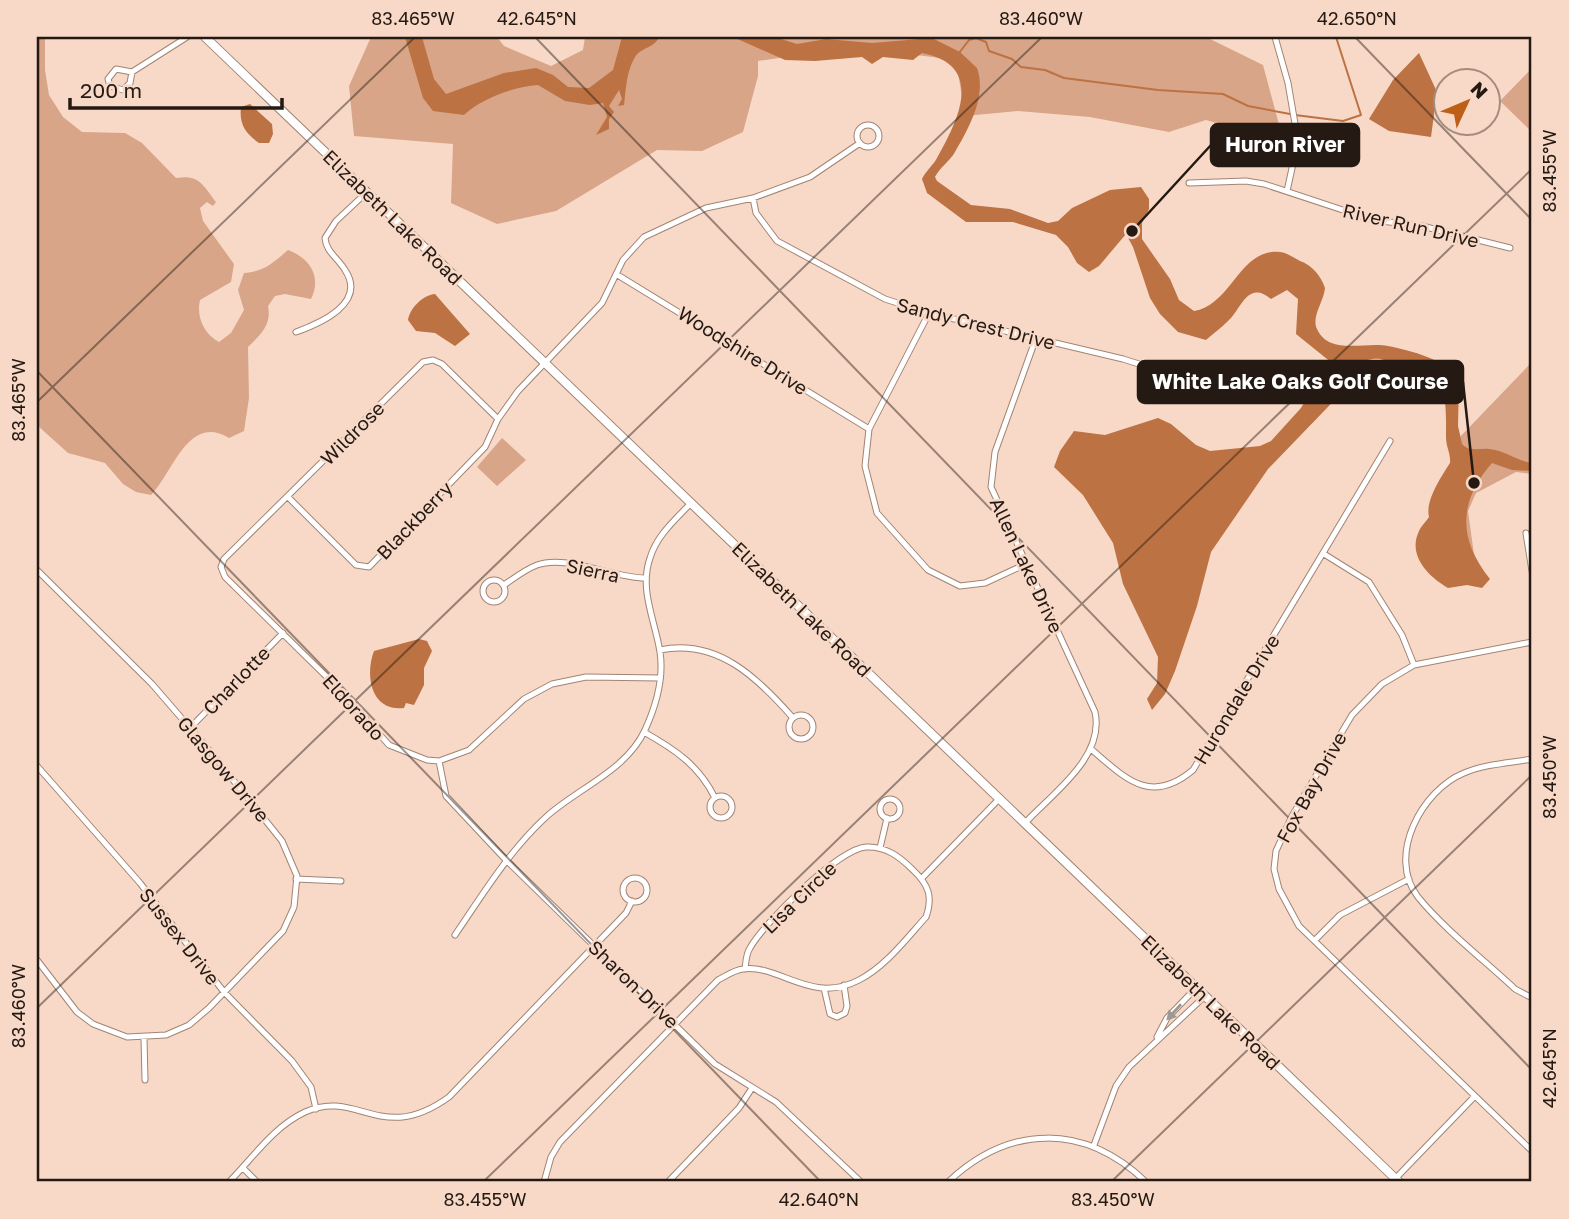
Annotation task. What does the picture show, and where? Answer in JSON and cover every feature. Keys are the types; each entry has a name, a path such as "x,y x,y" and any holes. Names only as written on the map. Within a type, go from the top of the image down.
{"street":[{"path":"132,72 130,83 123,90 110,86 108,79 116,69 132,72 187,37"},
{"name":"Elizabeth Lake Road","path":"205,37 1397,1181"},
{"path":"1275,37 1288,83 1298,141 1287,191"},
{"path":"867,125 876,128 879,135 877,143 870,147 860,143 860,130 867,125"},
{"path":"498,419 544,363 602,303 631,249 644,237 706,208 753,198 810,177 860,143"},
{"name":"River Run Drive","path":"1189,183 1246,181 1287,191 1373,220 1422,226 1510,248"},
{"path":"296,332 332,316 351,292 351,280 325,245 325,238 336,221 368,192"},
{"name":"Sandy Crest Drive","path":"753,198 756,213 776,241 867,291 929,313 1123,359 1225,391 1236,389 1257,375"},
{"name":"Woodshire Drive","path":"617,274 869,429"},
{"path":"929,313 869,429 865,466 877,513 928,570 944,580 972,586 1026,564"},
{"name":"Allen Lake Drive","path":"1036,338 991,468 996,502 1095,712 1098,727 1091,749"},
{"name":"Wildrose","path":"225,577 218,567 225,559 424,362 433,357 498,419"},
{"name":"Blackberry","path":"288,497 356,565 369,566 485,447 498,419"},
{"name":"Hurondale Drive","path":"1091,749 1124,777 1142,787 1170,784 1193,770 1391,441"},
{"path":"455,935 506,860 548,815 615,767 634,748 644,732 656,701 660,678 660,650 645,578 659,539 691,503"},
{"path":"1525,533 1532,571"},
{"path":"1324,554 1369,582 1402,635 1414,665"},
{"name":"Sierra","path":"504,584 538,564 555,563 610,575 645,578"},
{"name":"Glasgow Drive","path":"37,570 152,684 282,841 293,860 296,879 294,907 283,931 189,1025 166,1035 144,1038"},
{"name":"Eldorado","path":"225,577 283,633 389,746 409,755 439,761"},
{"name":"Sierra","path":"489,581 504,584 505,595 502,600 491,603 483,596 484,585 489,581"},
{"name":"Charlotte","path":"190,728 283,633"},
{"name":"Fox Bay Drive","path":"1532,642 1414,665 1382,684 1352,715 1292,816 1274,859 1275,876 1285,904 1299,926 1532,1151"},
{"path":"660,650 686,646 722,656 757,682 793,718"},
{"path":"439,761 469,750 524,699 552,684 586,677 660,678"},
{"path":"804,716 811,720 813,728 810,735 798,738 792,733 790,726 793,718 804,716"},
{"path":"644,732 683,756 697,769 715,798"},
{"path":"1025,823 1091,749"},
{"path":"1532,758 1470,771 1440,787 1427,803 1408,840 1405,862 1409,879 1418,897 1515,989 1532,998"},
{"name":"Sharon Drive","path":"439,761 446,796 506,860 723,1071 776,1102 861,1182"},
{"name":"Sussex Drive","path":"37,766 139,883 224,992 292,1060 311,1087 316,1109"},
{"path":"722,796 729,800 732,808 728,816 719,818 712,813 710,805 715,798 722,796"},
{"path":"922,878 1000,798"},
{"path":"544,1182 551,1157 560,1142 718,980 745,969 824,988 844,985 875,970 926,917 930,893 922,878 905,862 880,848 887,818"},
{"name":"Lisa Circle","path":"745,969 748,950 754,942 829,865 855,849 880,848"},
{"path":"1265,859 1274,859"},
{"path":"229,1182 282,1126 316,1109 333,1106 386,1119 403,1119 433,1108 449,1097 626,913 632,901 643,898 647,891 645,883 638,878 627,880 623,887 624,896 632,901"},
{"path":"296,879 341,881"},
{"path":"1315,940 1340,915 1409,879"},
{"path":"37,960 76,1012 108,1032 144,1038 145,1080"},
{"path":"824,988 830,1014 837,1017 845,1013 847,1006 844,985"},
{"path":"1156,1039 1167,1018 1196,988"},
{"path":"1094,1145 1122,1076 1156,1039 1176,1026 1205,996"},
{"path":"668,1182 739,1108 752,1088"},
{"path":"1397,1181 1475,1096"},
{"path":"948,1182 982,1155 1027,1139 1055,1138 1094,1145 1120,1160 1146,1182"},
{"path":"243,1168 257,1182"}],"shaded area":[{"path":"37,37 45,37 45,70 49,95 63,117 82,132 125,133 142,143 176,178 190,178 200,182 216,202 213,206 207,202 200,208 203,221 234,264 231,282 200,300 200,319 205,330 214,339 219,342 231,333 244,310 238,290 244,273 263,268 288,250 308,263 314,276 311,299 285,294 275,296 268,306 268,319 264,329 248,347 249,398 244,431 229,438 215,432 203,433 192,439 151,495 136,492 123,484 105,463 68,453 37,425"},
{"path":"371,37 497,37 504,46 551,66 583,50 585,37 1206,37 1263,65 1284,143 1206,120 1169,132 1090,117 1018,111 965,116 956,60 853,47 758,61 758,76 743,132 702,151 657,150 556,211 497,224 451,203 453,144 354,136 349,86"},
{"path":"405,37 422,37 434,79 446,94 504,73 536,68 553,75 568,87 589,88 613,70 622,37 659,37 635,57 628,75 624,105 618,106 622,99 619,90 609,106 614,112 609,119 609,129 596,135 607,117 603,103 590,105 565,101 538,85 498,94 464,115 433,111 423,98"},
{"path":"733,37 775,37 797,44 826,39 872,43 932,38 960,52 977,68 980,90 966,133 953,155 937,173 937,181 971,205 1010,209 1048,223 1058,221 1072,208 1110,190 1141,187 1149,199 1149,209 1142,223 1142,239 1170,279 1179,300 1194,311 1207,307 1218,299 1245,267 1266,253 1288,254 1308,265 1325,288 1316,319 1317,329 1323,337 1339,345 1379,345 1396,348 1438,362 1454,374 1459,382 1458,426 1462,444 1471,449 1495,450 1532,463 1532,471 1512,470 1492,463 1473,492 1466,521 1468,535 1472,549 1490,579 1482,588 1467,585 1448,588 1427,572 1418,557 1416,540 1419,531 1429,517 1429,504 1450,463 1446,441 1445,400 1437,383 1419,371 1380,359 1352,365 1352,382 1268,469 1211,552 1197,606 1175,671 1165,694 1152,710 1147,699 1157,683 1158,657 1123,584 1113,543 1083,495 1054,467 1060,451 1074,431 1105,435 1158,418 1171,424 1196,445 1210,451 1260,446 1271,441 1301,408 1311,391 1320,387 1334,370 1332,363 1296,334 1298,299 1287,290 1271,299 1256,292 1245,298 1233,316 1206,340 1178,332 1160,314 1150,298 1126,234 1099,266 1089,272 1077,263 1068,247 1056,235 1013,222 966,222 927,193 922,179 954,125 962,94 954,69 941,59 922,53 913,60 883,57 872,64 862,57 815,61 785,60"},
{"path":"1419,53 1432,81 1431,137 1389,131 1369,119 1393,80"},
{"path":"1532,68 1532,132 1502,103 1502,99"},
{"path":"250,104 272,124 273,134 269,143 259,143 244,128 241,107"},
{"path":"435,294 470,334 455,346 435,333 416,331 408,320 418,303"},
{"path":"1532,362 1532,474 1516,472 1476,493 1468,511 1476,569 1451,539 1457,440"},
{"path":"502,438 526,460 497,486 477,467"},
{"path":"419,639 427,641 432,651 424,668 424,685 414,705 406,703 404,708 393,708 384,704 377,698 371,680 374,651"}],"waterway":[{"path":"1295,115 1343,121 1361,115 1336,37"},
{"path":"959,53 969,40 976,38 986,42 989,51 1012,59 1021,67 1045,70 1064,78 1158,90 1223,94 1248,106 1290,114"}],"place":[{"name":"Huron River","path":"1132,231"},
{"name":"White Lake Oaks Golf Course","path":"1474,483"}]}
